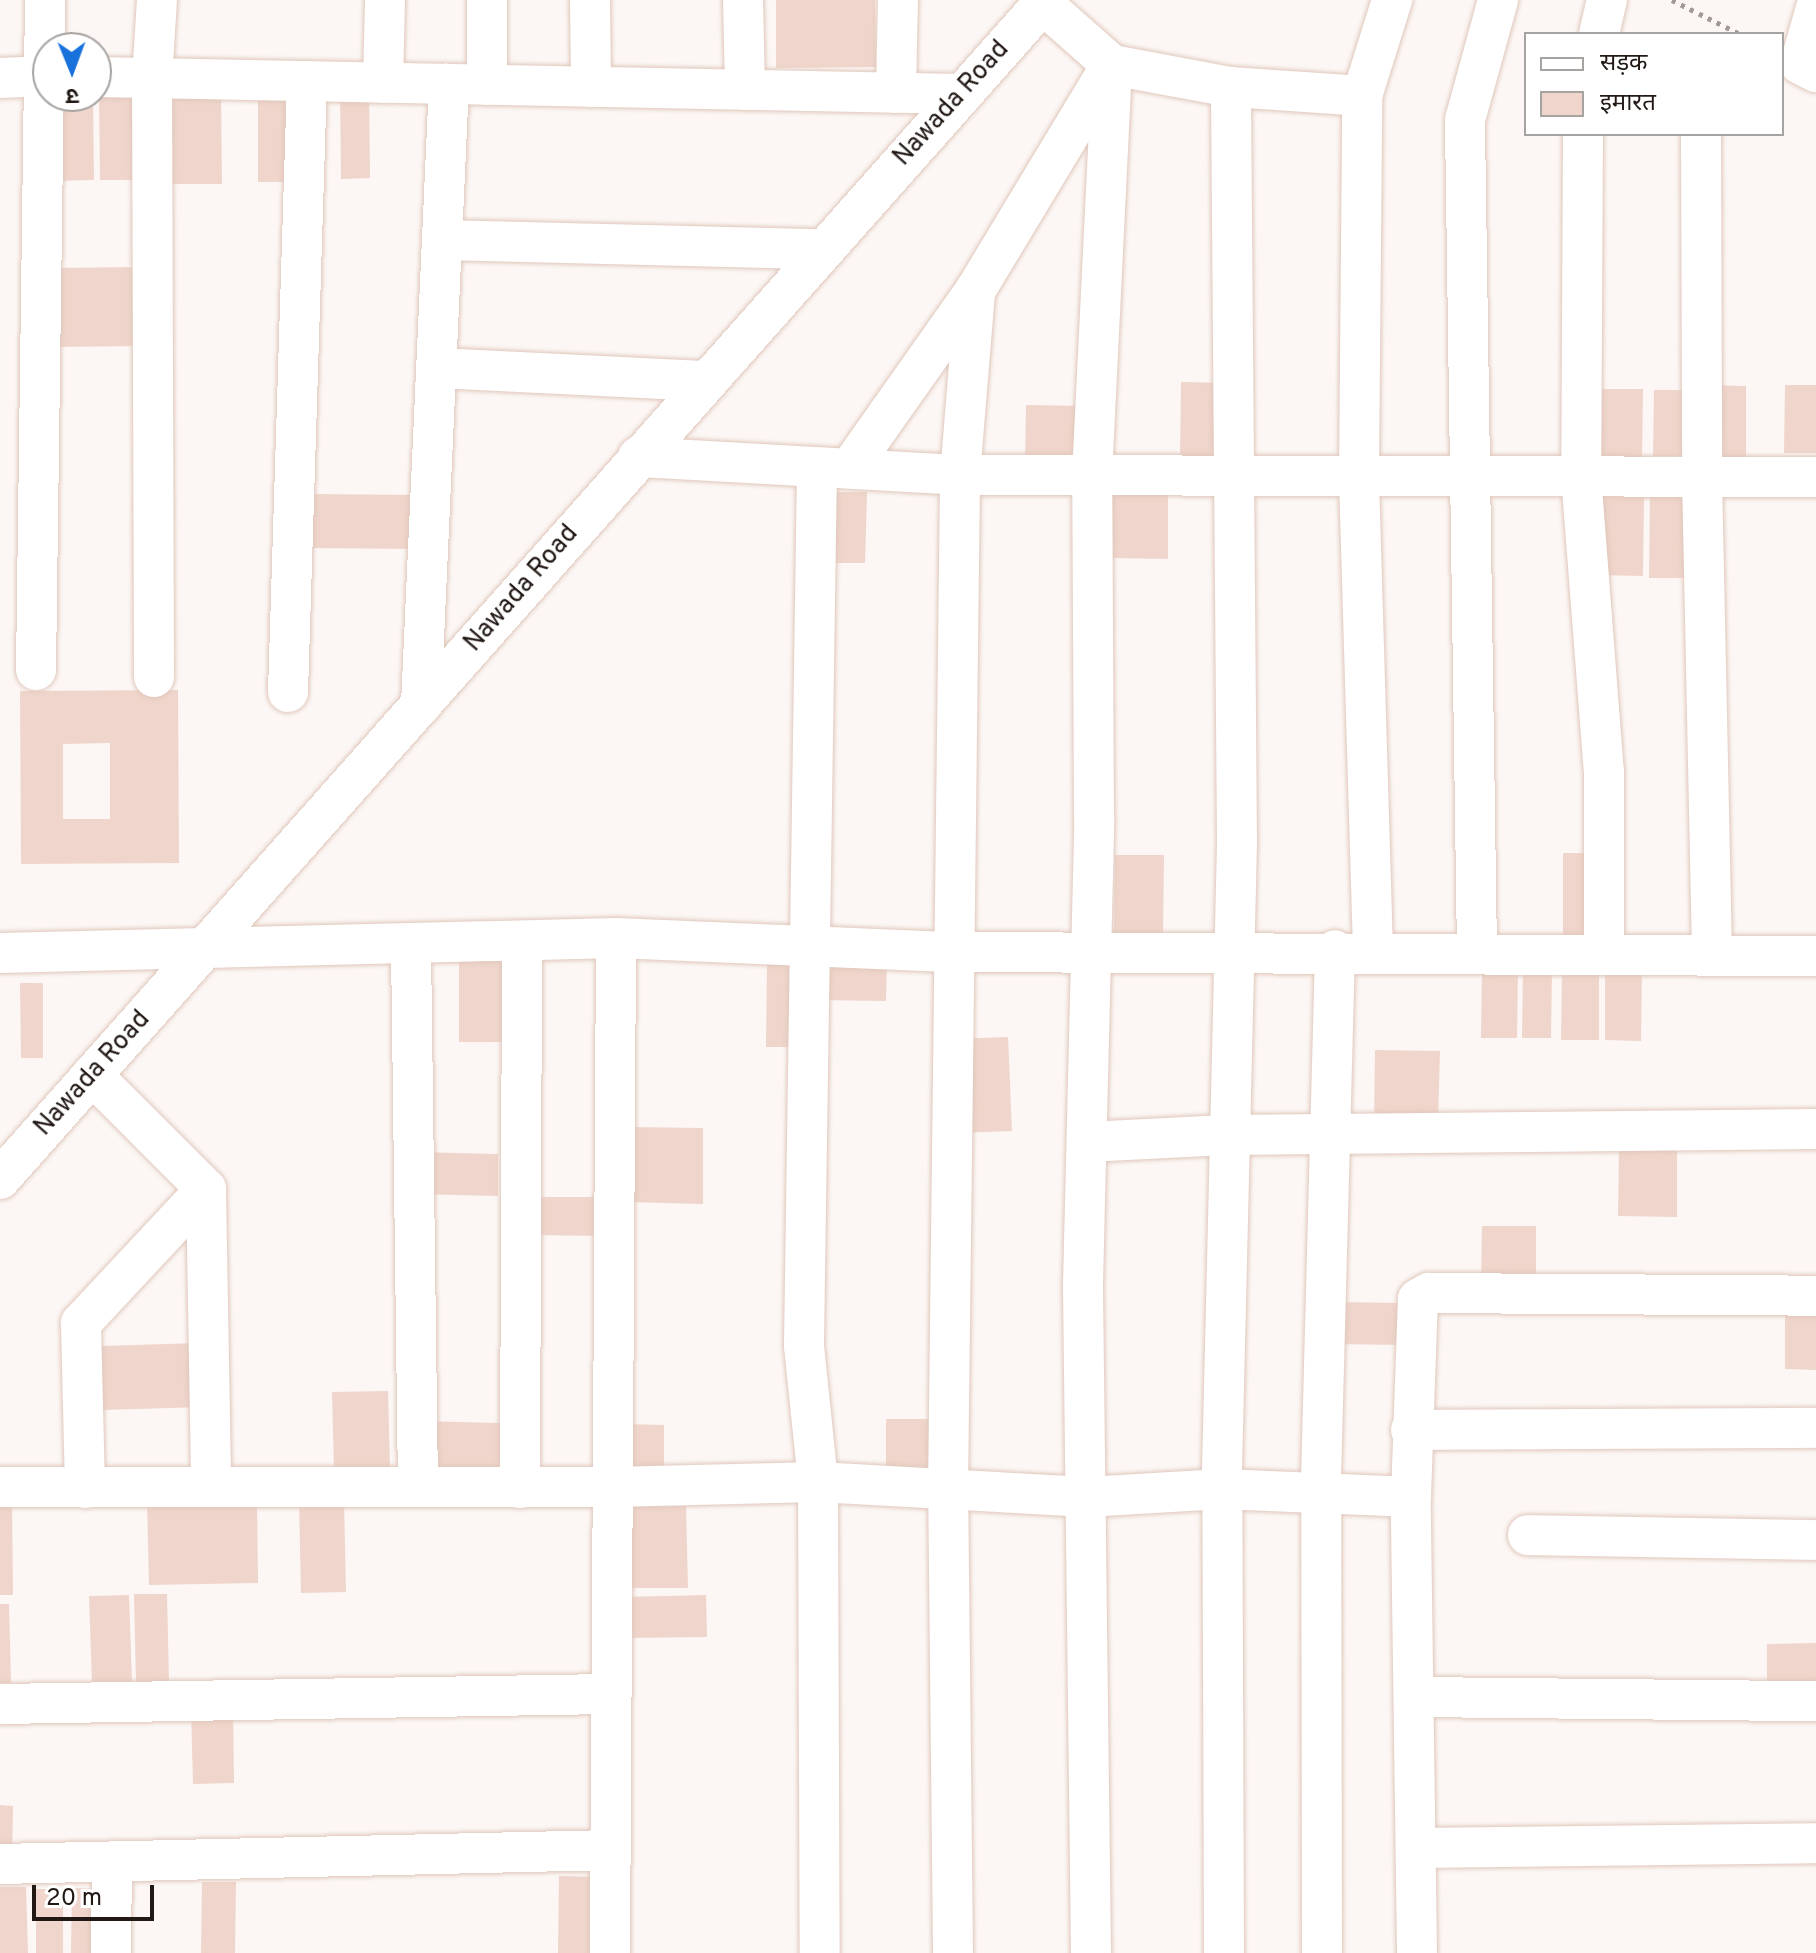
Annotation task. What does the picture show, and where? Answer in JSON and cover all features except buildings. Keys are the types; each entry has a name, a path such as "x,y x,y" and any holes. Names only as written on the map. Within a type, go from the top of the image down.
{"street":[{"path":"45,0 45,32"},
{"path":"154,677 152,79 157,0"},
{"path":"383,83 385,0"},
{"path":"421,705 442,240 468,85 487,0"},
{"path":"590,0 591,87"},
{"path":"743,0 745,90"},
{"path":"896,93 898,0"},
{"path":"1322,1953 1321,1493 1333,1134 1354,951 1362,96 1392,0"},
{"path":"1477,952 1465,120 1498,0"},
{"path":"1599,32 1607,0"},
{"path":"1044,2 1112,65 1231,87 1362,96"},
{"name":"Nawada Road","path":"0,1179 820,249 1044,2"},
{"path":"1816,8 1800,64 1816,72"},
{"path":"820,1953 818,1482 804,1346 813,943 834,468 975,291 1112,65"},
{"path":"1091,1953 1087,1142 1091,952 1092,476 1112,65"},
{"path":"0,78 32,77"},
{"path":"112,78 963,94"},
{"path":"288,692 307,81"},
{"path":"1224,1953 1222,1489 1226,1135 1237,842 1231,473 1231,87"},
{"path":"36,670 45,112"},
{"path":"1583,136 1581,475 1604,771 1604,954"},
{"path":"1701,136 1702,476 1712,955"},
{"path":"442,240 820,249"},
{"path":"953,1953 948,1492 960,475 975,291"},
{"path":"437,368 704,381"},
{"path":"638,457 960,475 1231,473 1816,477"},
{"path":"610,1953 616,938"},
{"path":"0,953 202,952 616,938 813,943 954,952 1233,955 1354,951 1816,956"},
{"path":"520,1488 522,941"},
{"path":"411,945 418,1487"},
{"path":"92,1075 206,1189 211,1486"},
{"path":"1087,1142 1226,1135 1816,1129"},
{"path":"85,1488 81,1323 206,1189"},
{"path":"1417,1953 1411,1430 1415,1309 1422,1295 1816,1296"},
{"path":"1411,1430 1816,1428"},
{"path":"0,1487 520,1488 818,1482 948,1492 1087,1497 1222,1489 1411,1497"},
{"path":"1528,1535 1816,1540"},
{"path":"0,1704 611,1694"},
{"path":"1414,1697 1816,1701"},
{"path":"1417,1848 1816,1843"},
{"path":"0,1864 610,1850"},
{"path":"111,1953 112,1862"}],"path":[{"path":"1672,0 1736,32"}]}
